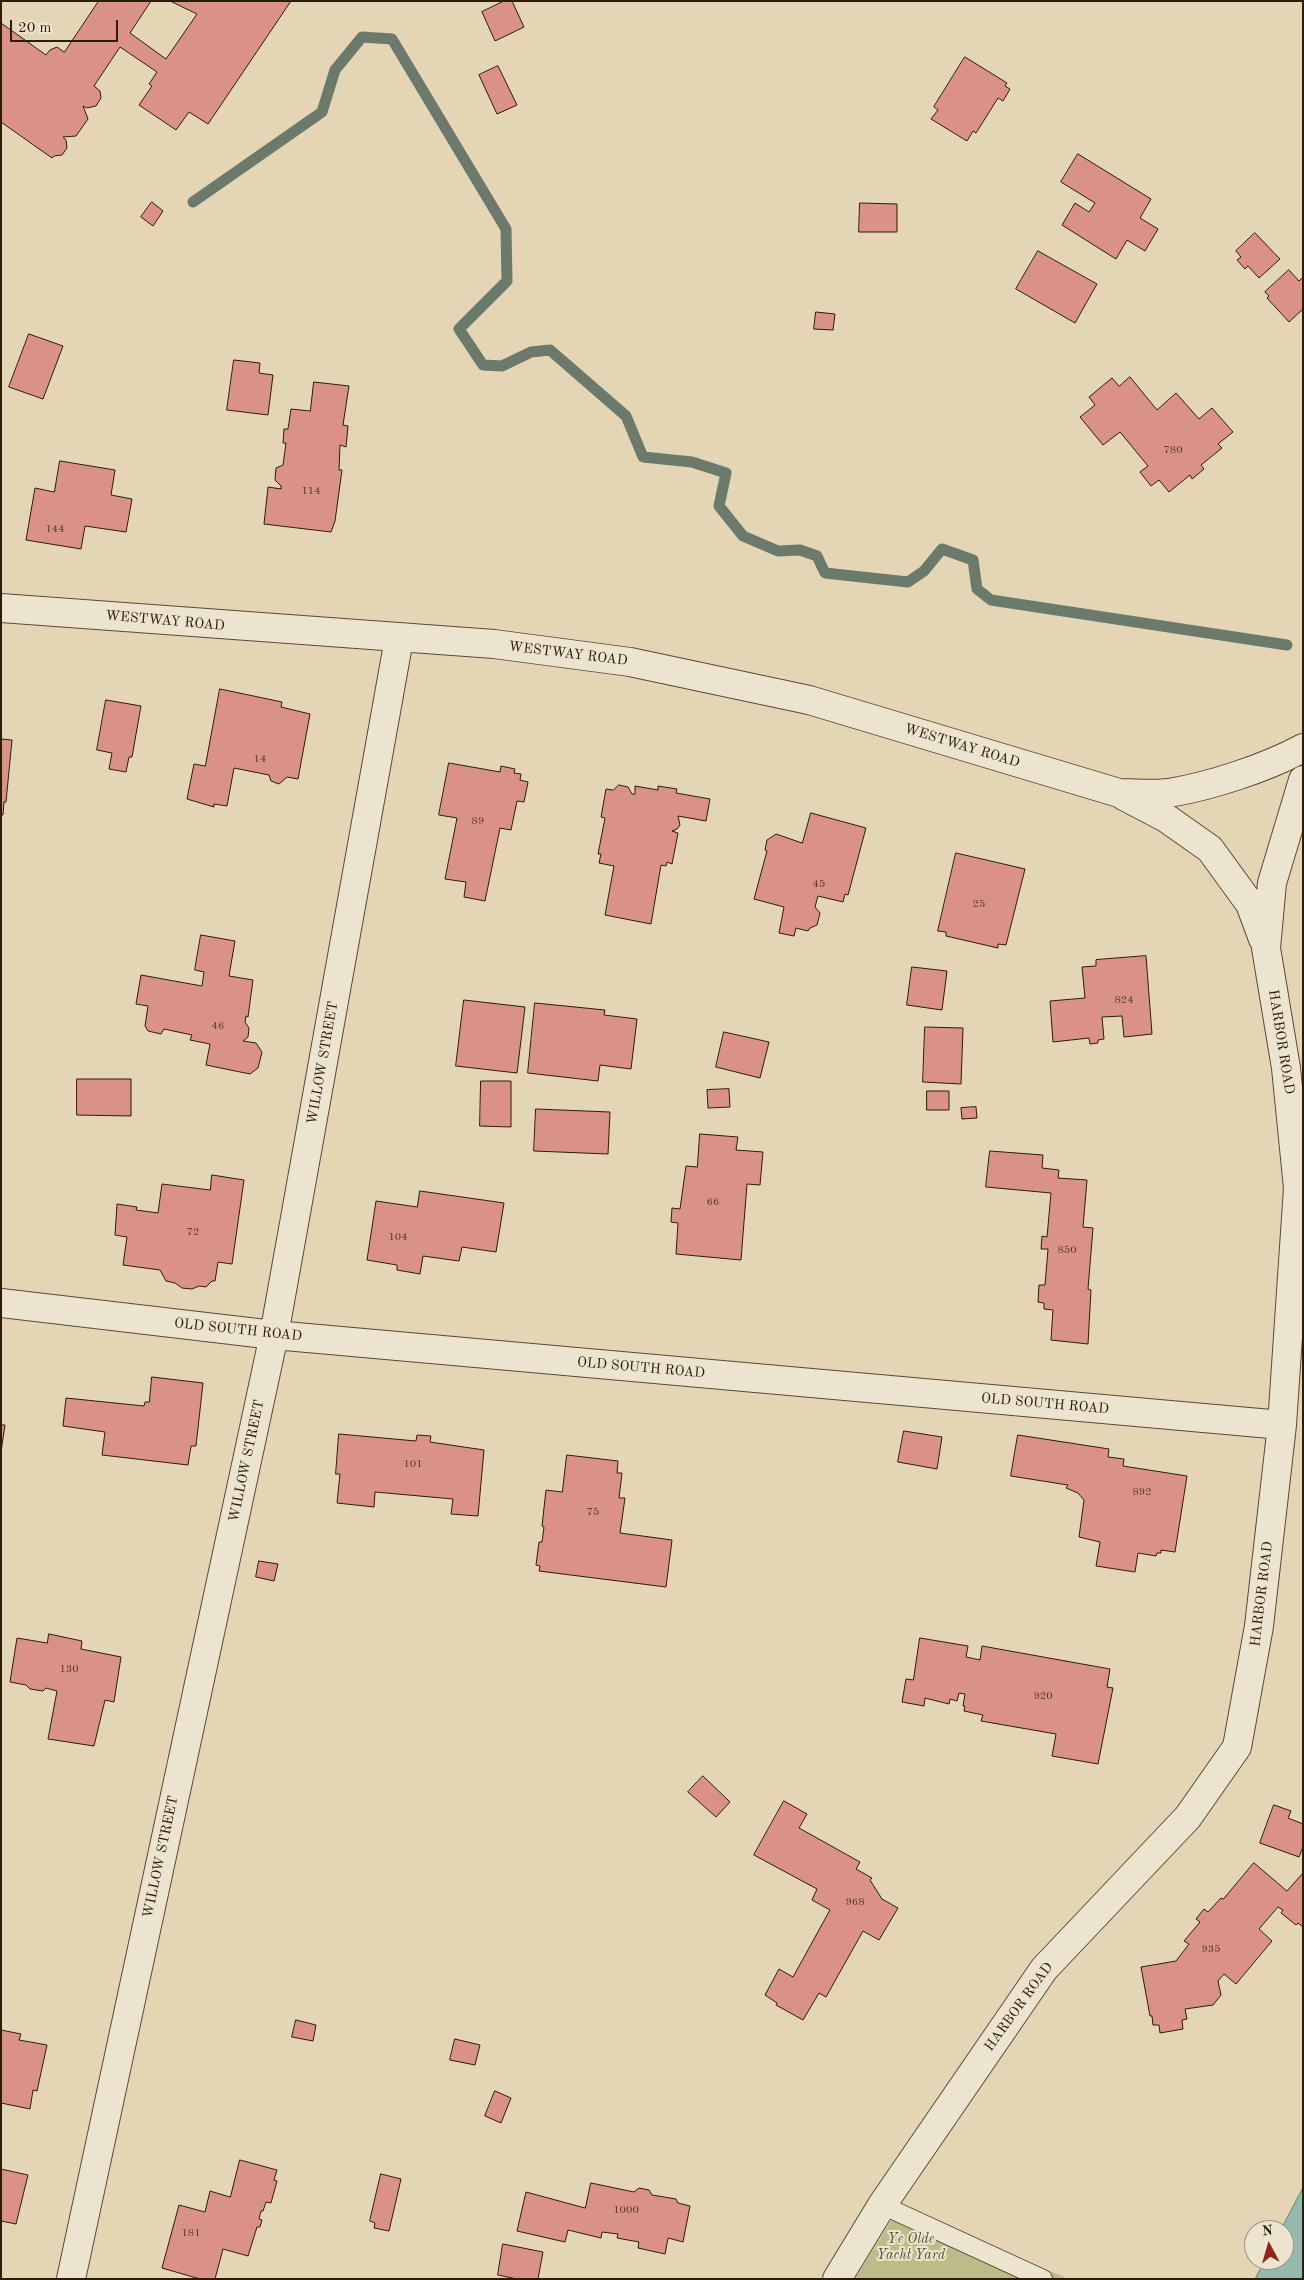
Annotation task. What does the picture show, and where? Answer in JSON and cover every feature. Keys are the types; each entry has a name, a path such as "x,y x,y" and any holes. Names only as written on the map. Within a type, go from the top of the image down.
{"street":[{"name":"WESTWAY ROAD","path":"1,608 399,639 494,644 649,666 809,700 1119,793 1166,818 1210,849 1250,904 1266,948"},
{"name":"WILLOW STREET","path":"71,2279 274,1335 399,639"},
{"name":"WESTWAY ROAD","path":"1119,793 1168,793 1282,760 1303,748"},
{"name":"HARBOR ROAD","path":"837,2279 882,2205 1044,1968 1188,1817 1237,1747 1259,1626 1282,1425 1298,1188 1286,1068 1266,948 1272,883 1303,780"},
{"name":"OLD SOUTH ROAD","path":"1,1303 274,1335 1282,1425"}],"lane":[{"path":"882,2205 1043,2279"}],"green space":[{"name":"Ye Olde Yacht Yard","path":"899,2208 1069,2279 855,2279"}],"water":[{"path":"1303,2188 1303,2279 1255,2279 1260,2270 1294,2270 1294,2220 1286,2220"}],"building":[{"path":"99,1 151,1 130,33 166,59 197,14 170,1 291,1 208,124 189,112 176,130 139,105 152,86 149,84 157,72 120,47 94,86 100,91 101,98 96,106 87,108 83,106 88,119 76,136 63,137 66,140 67,148 62,155 52,158 1,122 1,23 46,55 50,50 57,47 64,52"},
{"path":"504,1 512,1 524,27 495,41 482,12"},
{"path":"965,57 1007,83 1005,86 1010,89 1003,101 998,98 976,133 973,131 967,141 931,119 938,110 934,107"},
{"path":"498,66 517,105 497,114 479,75"},
{"path":"1078,154 1151,199 1140,218 1158,229 1145,251 1127,240 1116,259 1062,225 1075,203 1089,212 1095,203 1061,182"},
{"path":"152,202 163,211 153,226 141,217"},
{"path":"860,203 897,204 897,232 859,232"},
{"path":"1255,233 1280,259 1259,278 1248,266 1245,269 1237,260 1241,257 1236,251"},
{"path":"1038,251 1097,284 1075,323 1016,289"},
{"path":"1289,270 1299,281 1303,277 1303,309 1289,322 1267,298 1269,296 1265,292"},
{"path":"816,312 835,314 833,330 814,329"},
{"path":"29,334 63,346 43,399 9,387"},
{"path":"234,360 260,363 259,373 273,375 268,415 227,410"},
{"path":"1130,377 1157,410 1176,393 1199,419 1212,408 1233,432 1218,444 1222,448 1201,465 1204,469 1192,479 1190,475 1169,492 1159,480 1151,486 1140,472 1148,466 1120,432 1103,445 1080,417 1095,405 1089,397 1112,378 1119,386"},
{"path":"314,382 349,386 343,425 348,426 346,447 340,445 339,470 342,470 335,521 331,532 264,524 268,487 281,489 281,486 275,480 276,468 283,465 286,443 283,443 284,429 288,429 291,409 310,411"},
{"path":"60,461 115,470 111,495 132,499 126,532 85,526 81,549 26,540 35,488 54,492"},
{"path":"220,689 282,702 281,707 310,714 298,779 287,777 279,784 271,781 269,775 234,768 227,806 214,804 214,807 187,799 194,764 205,766"},
{"path":"106,700 141,706 132,757 129,757 126,772 109,769 112,753 97,750"},
{"path":"1,739 12,740 3,815 1,815"},
{"path":"449,763 500,772 501,766 515,769 514,773 521,774 520,780 528,782 524,802 517,801 511,830 500,828 485,901 464,897 466,882 445,879 457,818 439,815"},
{"path":"619,785 628,787 632,794 635,794 635,786 658,790 658,786 677,789 676,793 710,799 706,821 678,816 680,825 672,831 678,833 672,864 667,862 666,866 661,865 651,924 605,915 614,866 599,863 601,854 598,854 605,818 601,817 606,789 613,790"},
{"path":"811,813 866,828 848,895 845,894 843,902 818,896 815,907 820,913 817,925 808,931 796,928 794,936 779,933 784,907 754,899 767,851 765,850 767,840 776,834 802,843"},
{"path":"956,853 1025,869 1006,945 998,944 998,948 946,936 946,932 938,931"},
{"path":"201,935 235,941 229,976 253,980 248,1017 246,1016 245,1022 249,1028 248,1037 243,1041 256,1043 262,1052 258,1068 250,1074 206,1065 210,1044 190,1040 192,1035 164,1029 161,1034 148,1031 145,1026 148,1006 136,1004 141,975 202,986 204,972 195,970"},
{"path":"1146,956 1152,1034 1124,1037 1122,1016 1102,1017 1104,1039 1098,1040 1098,1043 1090,1044 1089,1038 1053,1042 1050,1001 1085,998 1082,967 1096,966 1096,960"},
{"path":"912,967 947,971 942,1010 907,1005"},
{"path":"464,1000 525,1007 517,1073 456,1066"},
{"path":"535,1003 605,1010 604,1015 637,1019 631,1069 600,1065 598,1081 528,1073"},
{"path":"925,1027 963,1028 961,1084 923,1082"},
{"path":"724,1032 769,1042 760,1078 716,1067"},
{"path":"77,1079 131,1079 131,1116 77,1115"},
{"path":"481,1081 511,1081 511,1127 480,1126"},
{"path":"729,1089 730,1107 708,1108 707,1090"},
{"path":"927,1091 949,1091 949,1110 927,1110"},
{"path":"976,1107 977,1118 962,1119 961,1108"},
{"path":"536,1109 610,1112 608,1154 534,1151"},
{"path":"700,1134 738,1137 736,1150 763,1152 760,1185 747,1184 741,1260 676,1254 678,1223 671,1222 672,1208 680,1209 686,1166 697,1167"},
{"path":"990,1151 1043,1155 1042,1168 1059,1170 1058,1178 1087,1180 1083,1227 1093,1228 1088,1289 1091,1290 1088,1344 1051,1340 1053,1310 1044,1309 1044,1303 1038,1302 1039,1285 1045,1285 1048,1249 1041,1249 1042,1236 1047,1237 1051,1193 986,1187"},
{"path":"212,1175 244,1180 232,1264 218,1262 215,1281 212,1281 206,1287 199,1286 192,1289 182,1288 175,1283 166,1281 160,1270 123,1265 127,1237 115,1235 117,1204 137,1207 136,1210 158,1213 162,1184 210,1190"},
{"path":"420,1191 504,1203 496,1252 462,1247 459,1261 423,1256 420,1274 397,1270 397,1265 367,1260 376,1201 417,1207"},
{"path":"152,1377 203,1383 196,1446 191,1446 188,1465 102,1455 105,1432 63,1426 66,1398 144,1406 145,1402 149,1402"},
{"path":"1,1425 5,1425 1,1452"},
{"path":"904,1431 942,1437 937,1469 898,1462"},
{"path":"339,1434 416,1441 417,1435 431,1436 430,1442 484,1450 478,1516 451,1514 453,1499 375,1492 374,1507 337,1503 340,1474 336,1474"},
{"path":"1018,1435 1109,1449 1108,1457 1124,1459 1123,1466 1187,1476 1175,1552 1161,1550 1161,1553 1157,1553 1156,1556 1138,1553 1135,1572 1096,1566 1100,1542 1079,1537 1084,1500 1078,1493 1066,1488 1068,1485 1011,1476"},
{"path":"567,1455 618,1461 617,1473 622,1473 619,1498 625,1498 620,1533 672,1540 666,1587 539,1571 540,1566 536,1565 539,1542 542,1542 544,1527 542,1526 546,1490 562,1492"},
{"path":"259,1561 278,1564 274,1581 256,1577"},
{"path":"49,1634 82,1641 81,1649 121,1657 114,1702 105,1700 94,1746 48,1739 57,1691 46,1688 43,1691 30,1689 26,1685 10,1682 17,1638 47,1643"},
{"path":"920,1638 968,1646 966,1657 980,1660 982,1646 1110,1669 1107,1687 1113,1688 1098,1764 1052,1756 1056,1734 981,1721 983,1715 964,1711 965,1694 959,1693 957,1701 950,1699 949,1704 925,1698 924,1706 902,1702 906,1679 913,1680"},
{"path":"703,1776 730,1802 716,1817 688,1792"},
{"path":"784,1801 807,1814 799,1828 860,1862 856,1869 872,1878 870,1880 882,1899 898,1908 879,1940 863,1931 826,1997 819,1993 803,2020 776,2005 777,2003 765,1995 779,1969 793,1977 830,1910 812,1900 817,1889 754,1855"},
{"path":"1274,1805 1291,1811 1288,1818 1303,1824 1303,1847 1299,1857 1260,1843"},
{"path":"1254,1863 1287,1891 1303,1873 1303,1927 1298,1923 1296,1925 1281,1913 1283,1910 1278,1907 1259,1929 1272,1941 1236,1984 1224,1974 1218,1981 1221,1995 1213,2005 1185,2009 1187,2019 1182,2020 1183,2029 1160,2033 1159,2025 1153,2025 1152,2016 1150,2016 1141,1967 1176,1961 1189,1944 1184,1941 1200,1922 1196,1919 1204,1909 1208,1912 1221,1898 1223,1899"},
{"path":"296,2020 316,2025 313,2041 292,2037"},
{"path":"1,2030 21,2034 19,2040 47,2045 37,2091 33,2090 30,2109 1,2103"},
{"path":"455,2039 480,2045 475,2065 450,2060"},
{"path":"495,2091 511,2098 501,2123 485,2116"},
{"path":"240,2160 277,2170 274,2180 277,2181 271,2203 266,2202 263,2211 261,2211 259,2219 262,2220 260,2227 257,2227 248,2256 223,2249 215,2279 200,2279 162,2268 179,2205 205,2212 210,2191 230,2197"},
{"path":"1,2169 28,2175 16,2224 1,2221"},
{"path":"381,2174 401,2179 389,2231 374,2228 375,2223 370,2221"},
{"path":"591,2183 634,2192 639,2188 649,2190 652,2195 676,2199 678,2203 690,2206 683,2242 668,2238 665,2254 638,2248 639,2242 617,2238 618,2234 602,2232 601,2238 568,2230 565,2242 517,2231 526,2192 585,2208"},
{"path":"503,2244 543,2252 538,2279 517,2279 498,2275"}],"waterway":[{"path":"193,202 322,112 335,70 362,37 392,39 506,229 507,281 459,329 483,365 502,366 531,352 550,350 626,416 643,457 692,462 726,473 719,506 743,536 778,551 800,550 817,556 825,573 908,582 924,571 942,549 973,560 977,589 991,600 1287,645"}]}
